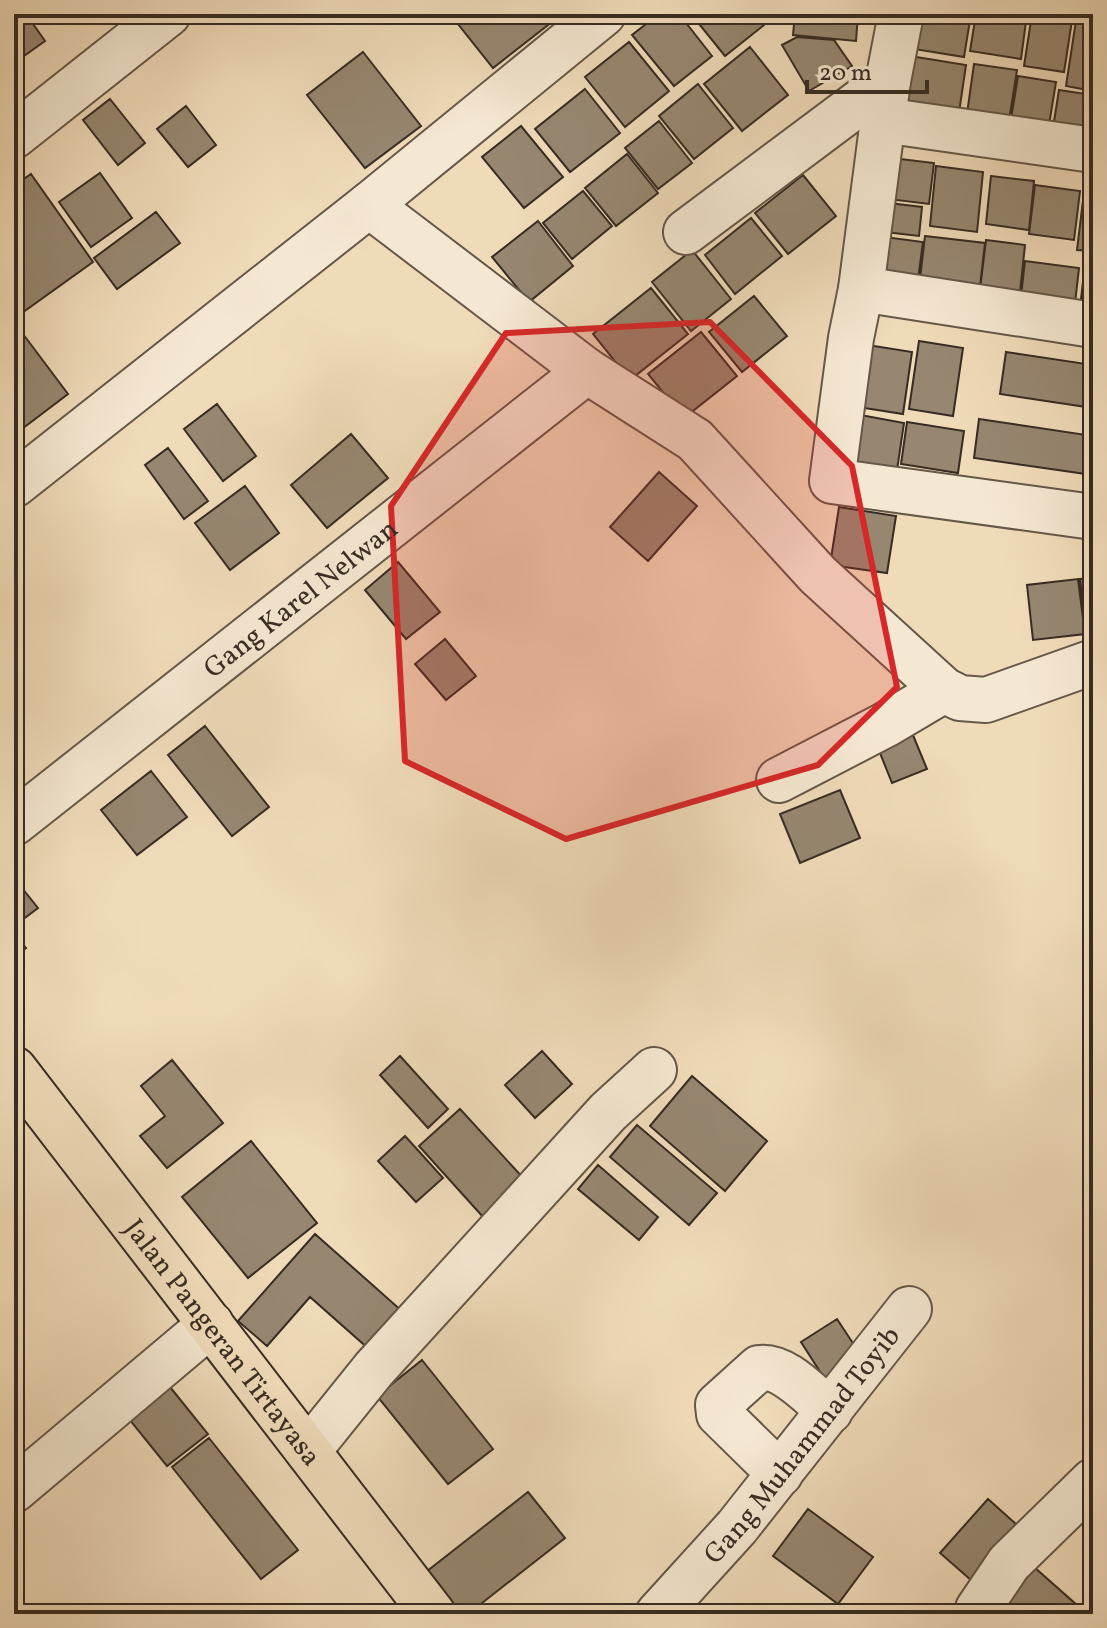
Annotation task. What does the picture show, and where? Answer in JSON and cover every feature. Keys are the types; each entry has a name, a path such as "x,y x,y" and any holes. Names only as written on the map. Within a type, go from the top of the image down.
{"main road":[{"name":"Jalan Pangeran Tirtayasa","path":"14,1069 433,1614"}],"street":[{"path":"14,136 168,14"},
{"path":"14,485 369,205 603,14"},
{"path":"901,14 832,481 1093,517"},
{"path":"686,232 886,100 1093,150"},
{"path":"369,205 587,371 695,440 818,575 944,690 960,698 986,700 1093,662"},
{"path":"861,289 1093,325"},
{"name":"Gang Karel Nelwan","path":"14,823 587,371"},
{"path":"779,780 885,725 944,690"},
{"path":"308,1451 385,1358 608,1112 654,1070"},
{"name":"Gang Muhammad Toyib","path":"658,1614 737,1527 909,1309"},
{"path":"14,1490 211,1324"},
{"path":"780,1474 719,1414 718,1405 759,1368 768,1367 782,1371 830,1411"},
{"path":"978,1614 978,1609 1009,1563 1093,1481"}],"highlighted area":[{"path":"710,322 852,466 897,687 818,765 566,839 405,761 391,506 506,333"}],"building":[{"path":"14,14 26,14 45,41 14,63"},
{"path":"450,14 540,14 548,25 493,68"},
{"path":"659,14 679,14 712,56 674,86 632,35"},
{"path":"691,14 755,14 764,25 725,56"},
{"path":"795,14 858,14 856,41 793,35"},
{"path":"913,14 971,14 964,57 908,48"},
{"path":"976,14 1027,14 1021,59 970,51"},
{"path":"1032,14 1073,14 1064,72 1024,66"},
{"path":"1077,14 1093,14 1093,91 1066,86"},
{"path":"797,37 834,40 852,66 809,91 782,45"},
{"path":"629,42 669,91 625,127 585,77"},
{"path":"750,47 788,95 742,131 704,84"},
{"path":"363,52 421,126 365,168 307,95"},
{"path":"910,56 966,65 957,126 900,117"},
{"path":"974,64 1017,70 1008,127 966,121"},
{"path":"1018,76 1056,82 1048,131 1010,125"},
{"path":"698,84 733,128 694,159 659,116"},
{"path":"585,89 620,133 570,172 535,129"},
{"path":"1059,90 1093,95 1093,141 1052,134"},
{"path":"110,99 145,143 118,165 83,120"},
{"path":"186,106 216,145 188,167 157,129"},
{"path":"659,121 692,163 658,189 625,148"},
{"path":"521,126 563,177 524,208 482,157"},
{"path":"627,154 658,193 616,226 585,188"},
{"path":"892,158 934,163 929,204 888,199"},
{"path":"936,166 983,172 977,232 930,226"},
{"path":"100,173 132,218 91,247 59,202"},
{"path":"31,174 93,262 19,315 14,308 14,186"},
{"path":"803,175 836,216 788,254 755,213"},
{"path":"991,176 1034,181 1029,230 986,224"},
{"path":"1035,185 1080,191 1074,240 1029,234"},
{"path":"583,191 612,226 572,259 543,223"},
{"path":"1084,192 1093,193 1093,251 1077,250"},
{"path":"880,202 922,207 919,236 877,231"},
{"path":"156,212 180,243 117,289 94,258"},
{"path":"751,218 782,256 735,294 705,255"},
{"path":"538,221 573,266 529,302 492,257"},
{"path":"877,236 923,242 918,280 872,275"},
{"path":"925,236 985,243 979,295 919,287"},
{"path":"986,240 1025,245 1019,302 979,297"},
{"path":"692,250 731,299 691,331 652,282"},
{"path":"1025,261 1079,268 1075,303 1021,296"},
{"path":"1085,265 1093,266 1093,308 1080,307"},
{"path":"651,288 688,334 630,380 593,334"},
{"path":"754,296 787,336 742,372 709,332"},
{"path":"14,322 68,394 14,435"},
{"path":"701,332 737,376 684,418 648,374"},
{"path":"919,341 963,348 953,416 909,409"},
{"path":"855,343 912,352 903,414 845,405"},
{"path":"1006,352 1093,365 1093,408 1000,394"},
{"path":"217,404 256,456 223,481 184,429"},
{"path":"855,414 904,423 897,470 847,462"},
{"path":"979,419 1093,436 1093,475 974,458"},
{"path":"907,422 964,431 958,473 901,464"},
{"path":"351,434 388,478 327,528 291,485"},
{"path":"168,448 208,501 184,519 145,465"},
{"path":"659,472 697,506 648,561 610,527"},
{"path":"245,486 279,533 230,570 195,523"},
{"path":"839,507 896,516 887,573 830,565"},
{"path":"398,562 440,612 406,639 365,590"},
{"path":"1093,578 1093,639 1087,640 1080,579"},
{"path":"1078,579 1085,634 1033,640 1027,585"},
{"path":"445,639 476,676 446,700 415,664"},
{"path":"908,723 927,769 892,783 874,738"},
{"path":"205,726 269,807 232,836 168,755"},
{"path":"151,771 187,817 137,855 101,810"},
{"path":"840,790 860,838 800,863 780,814"},
{"path":"14,878 38,908 14,926"},
{"path":"14,932 26,948 14,957"},
{"path":"542,1051 572,1084 535,1118 505,1085"},
{"path":"400,1056 448,1109 428,1128 380,1075"},
{"path":"172,1060 223,1123 167,1168 140,1136 165,1116 141,1086"},
{"path":"692,1076 767,1141 725,1191 650,1126"},
{"path":"460,1109 525,1180 484,1218 419,1146"},
{"path":"637,1125 717,1193 689,1225 610,1157"},
{"path":"405,1136 443,1178 416,1202 378,1161"},
{"path":"251,1141 317,1223 248,1278 182,1197"},
{"path":"598,1165 658,1217 639,1240 578,1189"},
{"path":"315,1234 403,1312 370,1350 310,1297 267,1346 238,1321"},
{"path":"837,1319 862,1357 826,1381 801,1342"},
{"path":"422,1360 493,1449 448,1484 377,1396"},
{"path":"170,1387 208,1434 167,1466 129,1419"},
{"path":"209,1438 298,1550 261,1579 172,1467"},
{"path":"528,1492 565,1538 468,1614 458,1614 426,1572"},
{"path":"988,1499 1026,1533 979,1587 940,1553"},
{"path":"808,1509 873,1557 838,1604 773,1556"},
{"path":"1034,1567 1078,1606 1072,1614 1003,1614 998,1609"}]}
